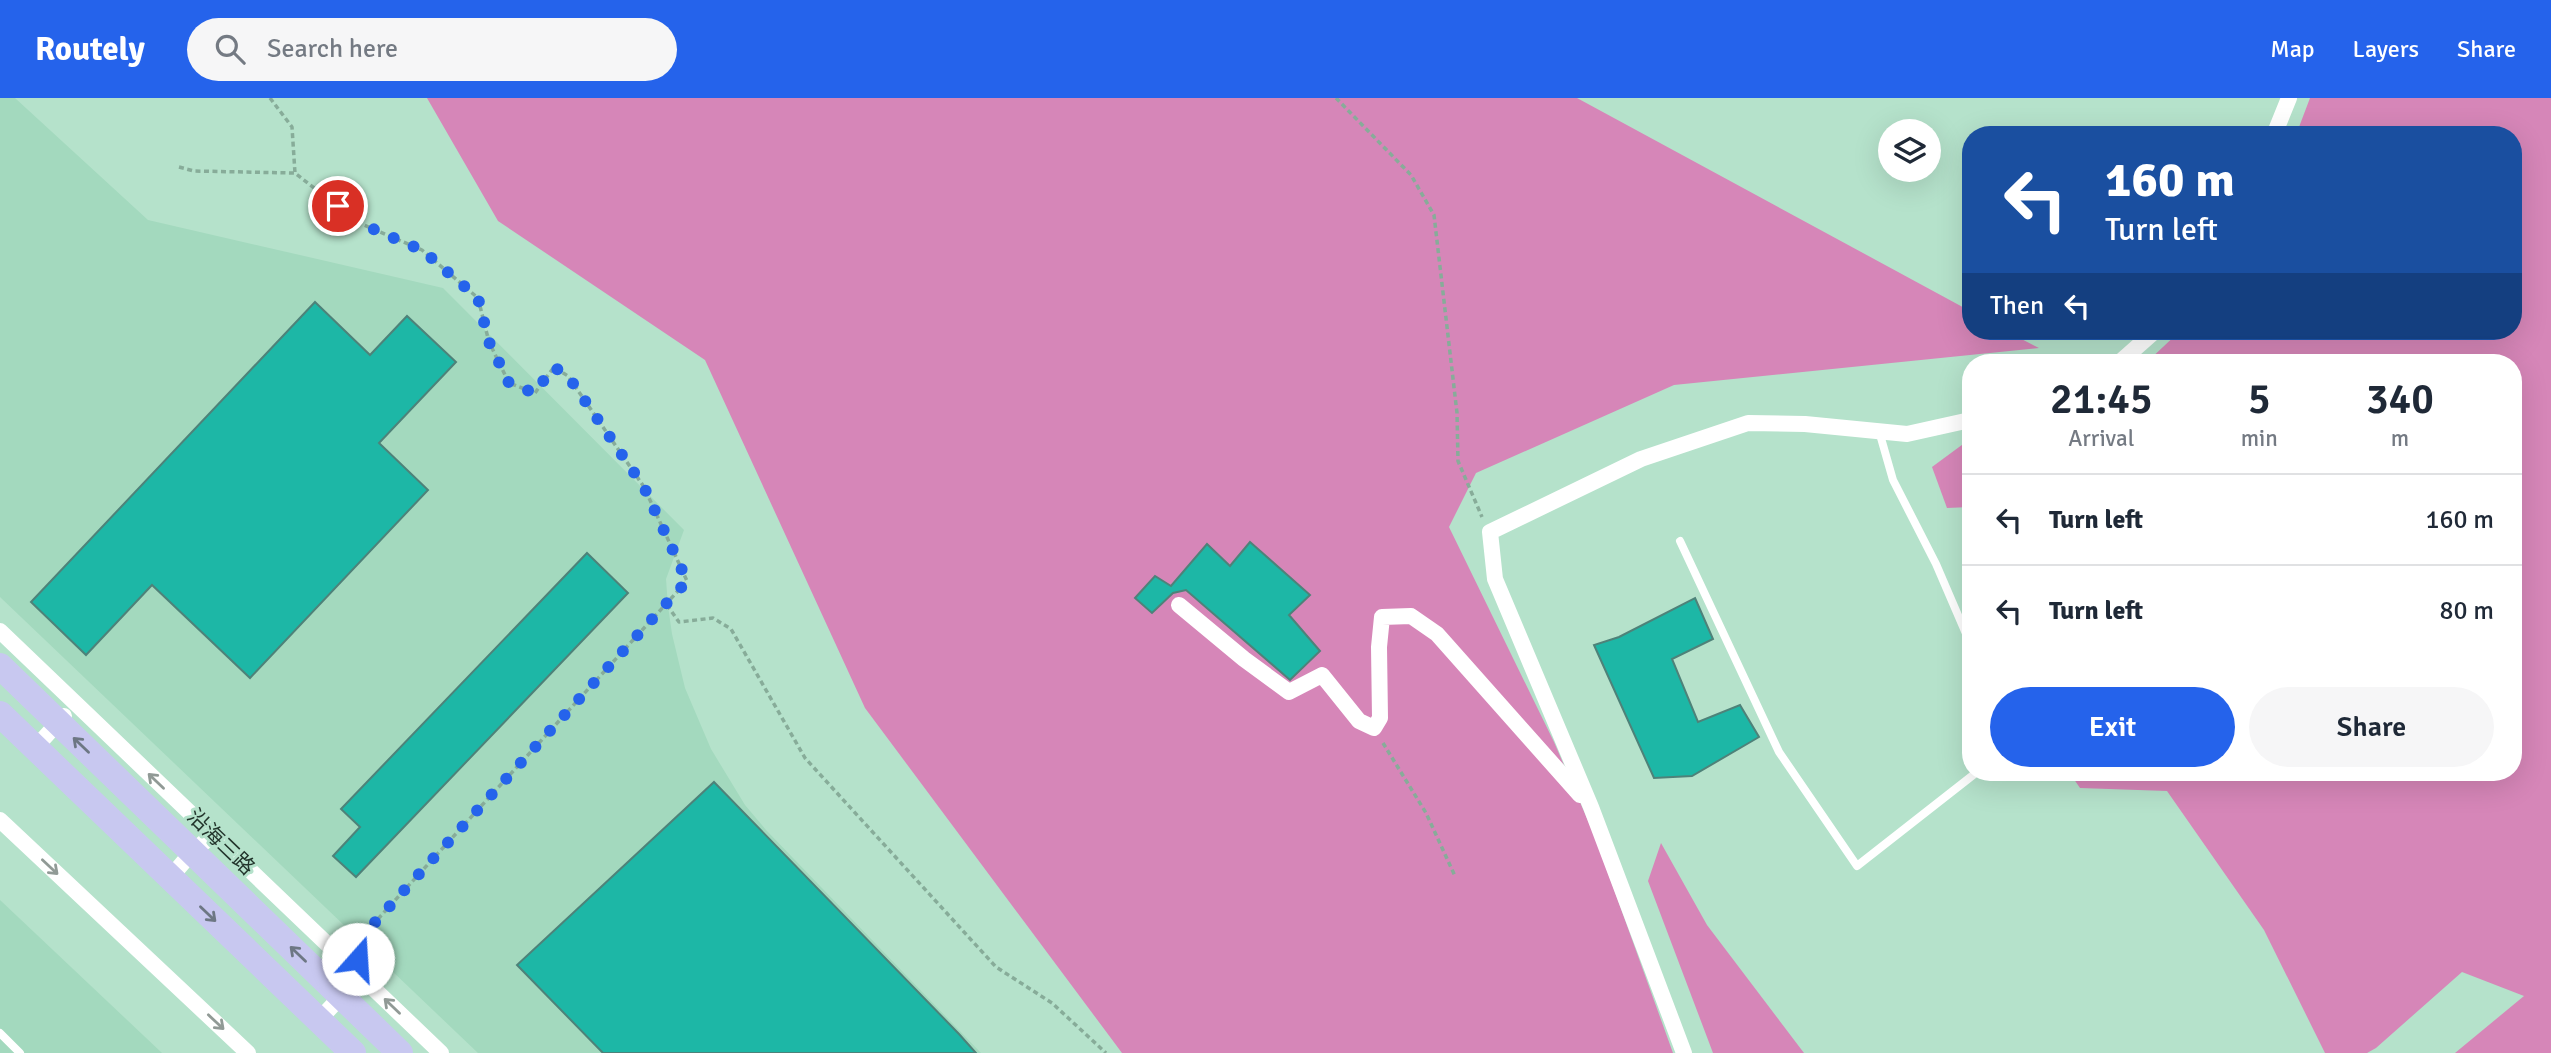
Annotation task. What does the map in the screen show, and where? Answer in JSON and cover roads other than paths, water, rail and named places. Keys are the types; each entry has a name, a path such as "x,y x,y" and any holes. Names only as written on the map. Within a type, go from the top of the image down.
{"main road":[{"name":"沿海三路","path":"0,667 67,713 192,852 400,1053"},
{"path":"0,714 353,1053"}],"street":[{"path":"2278,126 2289,98"},
{"path":"2129,354 2145,340"},
{"path":"1684,1053 1591,807 1495,579 1490,531 1641,459 1748,423 1805,424 1907,434 1962,421"},
{"path":"1180,605 1244,659 1289,692 1322,675 1359,721 1374,728 1380,718 1379,648 1382,617 1411,616 1437,634 1591,807"},
{"name":"沿海三路","path":"0,631 67,713 213,835 441,1053"},
{"path":"35,748 67,713"},
{"path":"0,820 248,1053"},
{"path":"170,878 192,852 213,835"},
{"path":"318,1020 360,976"}],"lane":[{"path":"1879,431 1893,480 1937,564 1962,624"},
{"path":"1680,541 1779,751 1857,866 1966,781"},
{"path":"0,1033 20,1053"}]}
